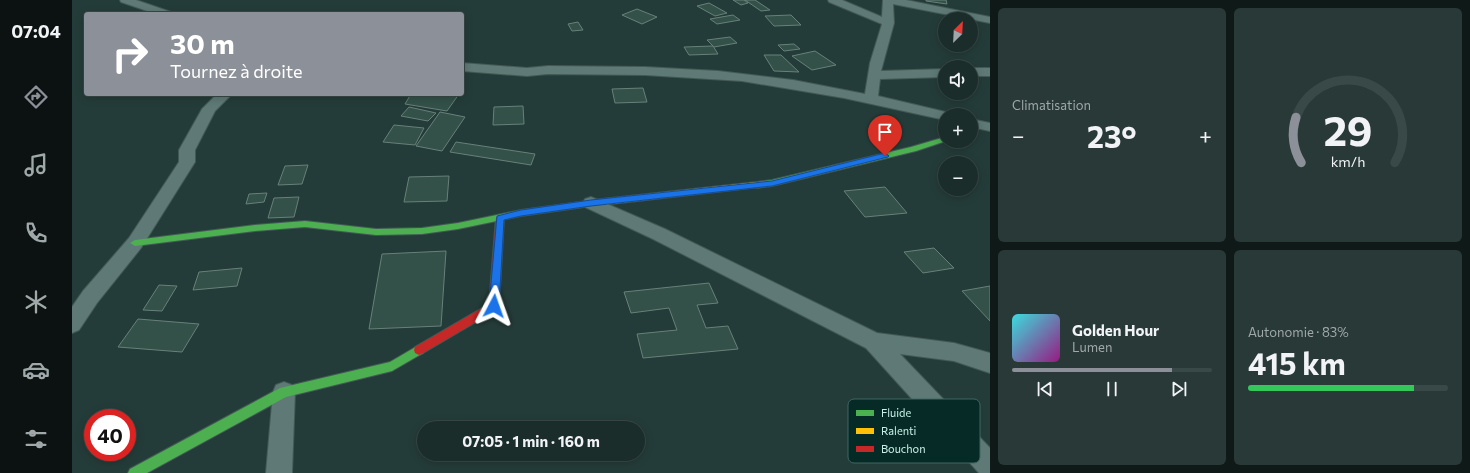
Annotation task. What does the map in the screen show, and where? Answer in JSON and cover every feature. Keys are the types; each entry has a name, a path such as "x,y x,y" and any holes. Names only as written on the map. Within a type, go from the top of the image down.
{"street":[{"path":"125,0 161,12"},
{"path":"833,0 888,23"},
{"path":"871,98 876,63 888,23 889,0 990,20"},
{"path":"464,67 527,72 548,70 702,74 743,77 871,98 938,114"},
{"path":"978,72 990,72"},
{"path":"874,76 938,73"},
{"path":"72,324 90,297 135,242 187,162 187,150 209,110 223,96"},
{"path":"978,125 989,127"},
{"path":"978,130 989,127"},
{"path":"135,242 255,228 306,224 376,232 422,231 521,213 591,203 772,183 938,141"},
{"path":"591,203 659,234 874,342 954,352 990,363"},
{"path":"134,473 284,392 392,366 494,306 500,218"},
{"path":"874,342 927,399"},
{"path":"279,473 284,392"},
{"path":"980,455 990,466"}],"building":[{"path":"733,0 744,0 748,3 741,5"},
{"path":"745,0 755,0 770,10 761,11"},
{"path":"946,0 947,4 926,1"},
{"path":"709,3 727,13 715,16 697,6"},
{"path":"637,9 657,17 642,24 622,15"},
{"path":"733,15 740,20 717,24 710,19"},
{"path":"791,15 801,25 774,26 765,16"},
{"path":"578,22 583,30 572,31 568,24"},
{"path":"730,37 737,43 714,47 707,40"},
{"path":"794,44 800,49 784,51 778,45"},
{"path":"713,46 718,54 689,55 684,47"},
{"path":"815,51 836,65 812,70 792,56"},
{"path":"764,55 781,55 799,72 774,71"},
{"path":"643,88 647,102 615,103 612,89"},
{"path":"410,96 458,96 447,111 405,104"},
{"path":"523,106 524,124 493,125 494,107"},
{"path":"409,107 436,113 428,121 401,116"},
{"path":"440,112 465,117 442,151 416,146"},
{"path":"394,125 424,128 415,145 383,142"},
{"path":"456,142 535,154 531,165 450,152"},
{"path":"308,165 302,184 278,185 285,166"},
{"path":"449,176 447,201 404,202 409,177"},
{"path":"885,187 907,213 865,217 844,191"},
{"path":"267,193 264,202 246,204 249,194"},
{"path":"299,197 294,217 268,218 274,198"},
{"path":"934,248 954,268 923,273 904,252"},
{"path":"446,251 441,326 369,329 382,254"},
{"path":"242,268 237,286 193,290 199,272"},
{"path":"709,283 718,303 697,305 706,328 728,326 738,349 643,358 637,334 677,330 669,308 631,313 624,292"},
{"path":"159,285 177,286 162,311 143,310"},
{"path":"990,286 990,321 962,291"},
{"path":"138,319 199,324 182,352 118,347"}],"traffic: fast":[{"path":"757,185 772,183 913,149 938,141"},
{"path":"135,243 255,228 305,224 376,232 422,231 458,226 521,213 602,202"},
{"path":"134,473 284,392 392,366 419,350"}],"traffic: slow":[{"path":"602,202 757,185"}],"traffic: jam":[{"path":"419,350 494,306 500,218"}],"route":[{"path":"494,306 500,218 521,213 591,203 772,183 885,156"}]}
